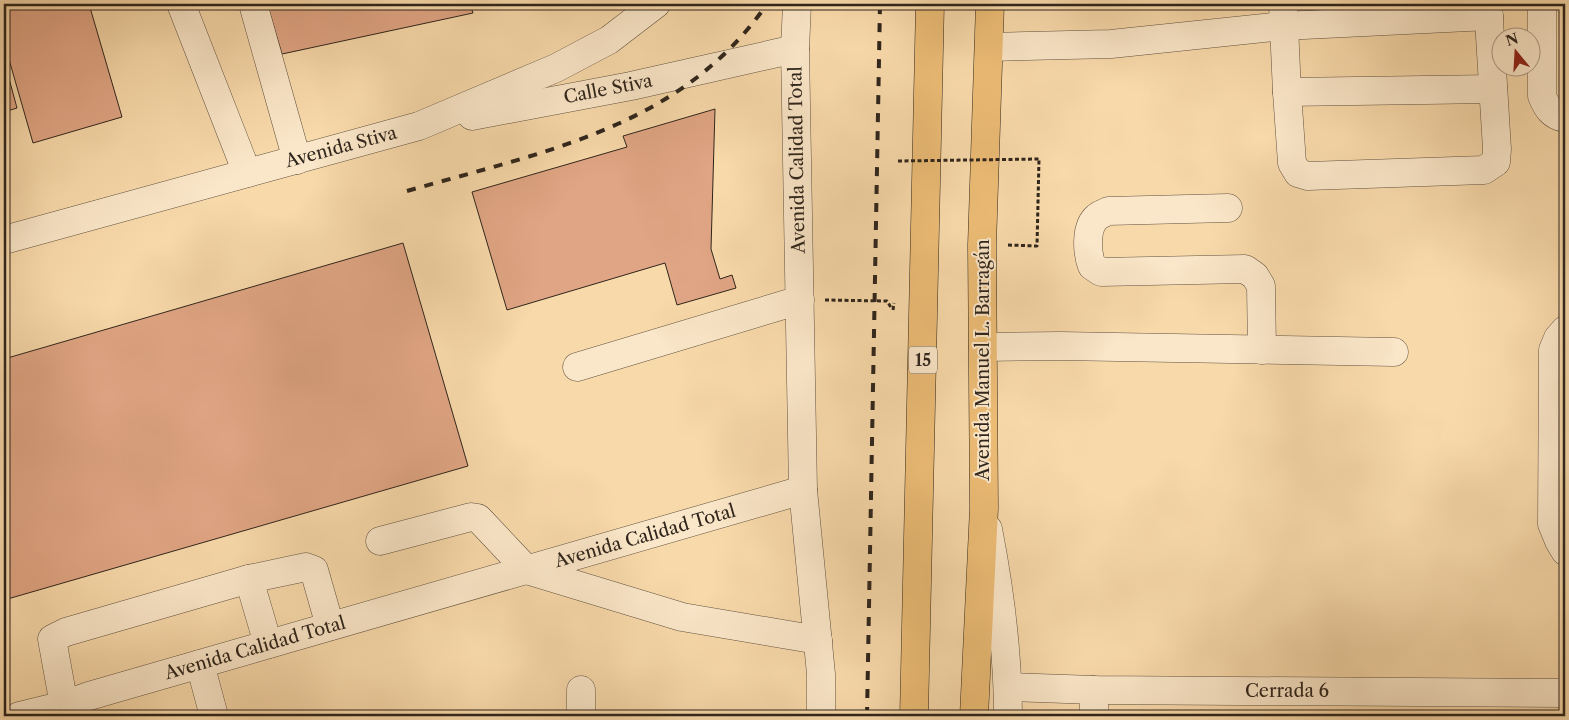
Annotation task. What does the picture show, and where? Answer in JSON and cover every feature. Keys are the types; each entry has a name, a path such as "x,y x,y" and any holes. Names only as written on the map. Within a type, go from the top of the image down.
{"highway":[{"name":"15","path":"914,716 930,4"},
{"name":"Avenida Manuel L. Barragán","path":"974,716 984,508 982,245 990,4"}],"street":[{"path":"181,4 247,173"},
{"path":"253,4 297,160"},
{"name":"Avenida Stiva","path":"4,240 419,126 556,68 609,40 656,4"},
{"name":"Avenida Calidad Total","path":"19,716 64,705 91,706 200,664 803,490 796,49 797,4"},
{"path":"1542,4 1542,96 1547,107 1555,116 1565,118"},
{"path":"989,47 1111,44 1283,15 1489,10 1497,149 1496,162 1484,170 1308,176 1298,173 1292,163 1283,15"},
{"name":"Calle Stiva","path":"419,126 631,86 796,49"},
{"path":"1287,92 1493,89"},
{"path":"1228,208 1108,211 1097,217 1090,228 1088,256 1092,266 1101,272 1245,269 1255,276 1261,286 1262,350"},
{"path":"577,367 800,300"},
{"path":"1559,340 1552,524 1559,542 1565,551"},
{"path":"983,347 1060,346 1394,352"},
{"path":"803,490 821,674 821,716"},
{"path":"984,508 1003,613 1008,716"},
{"path":"380,541 471,517 478,518 527,570 682,617 818,640"},
{"path":"64,705 52,639 66,632 249,579 306,567 314,570 330,626"},
{"path":"249,579 268,644"},
{"path":"200,664 214,716"},
{"name":"Cerrada 6","path":"1008,687 1094,703 1565,693"}],"path":[{"path":"898,160 1039,159 1037,246"},
{"path":"800,300 887,301 892,310"}],"building":[{"path":"4,4 89,4 122,117 33,143 4,42"},
{"path":"267,4 470,4 473,13 282,54"},
{"path":"4,60 17,108 4,112"},
{"path":"715,109 711,249 720,279 732,275 736,288 677,305 665,263 507,310 472,192 627,147 623,136"},
{"path":"403,243 468,466 4,600 4,359"}],"railway":[{"path":"407,191 558,147 605,129 651,107 693,80 732,46 767,4"},
{"path":"867,716 880,4"}]}
